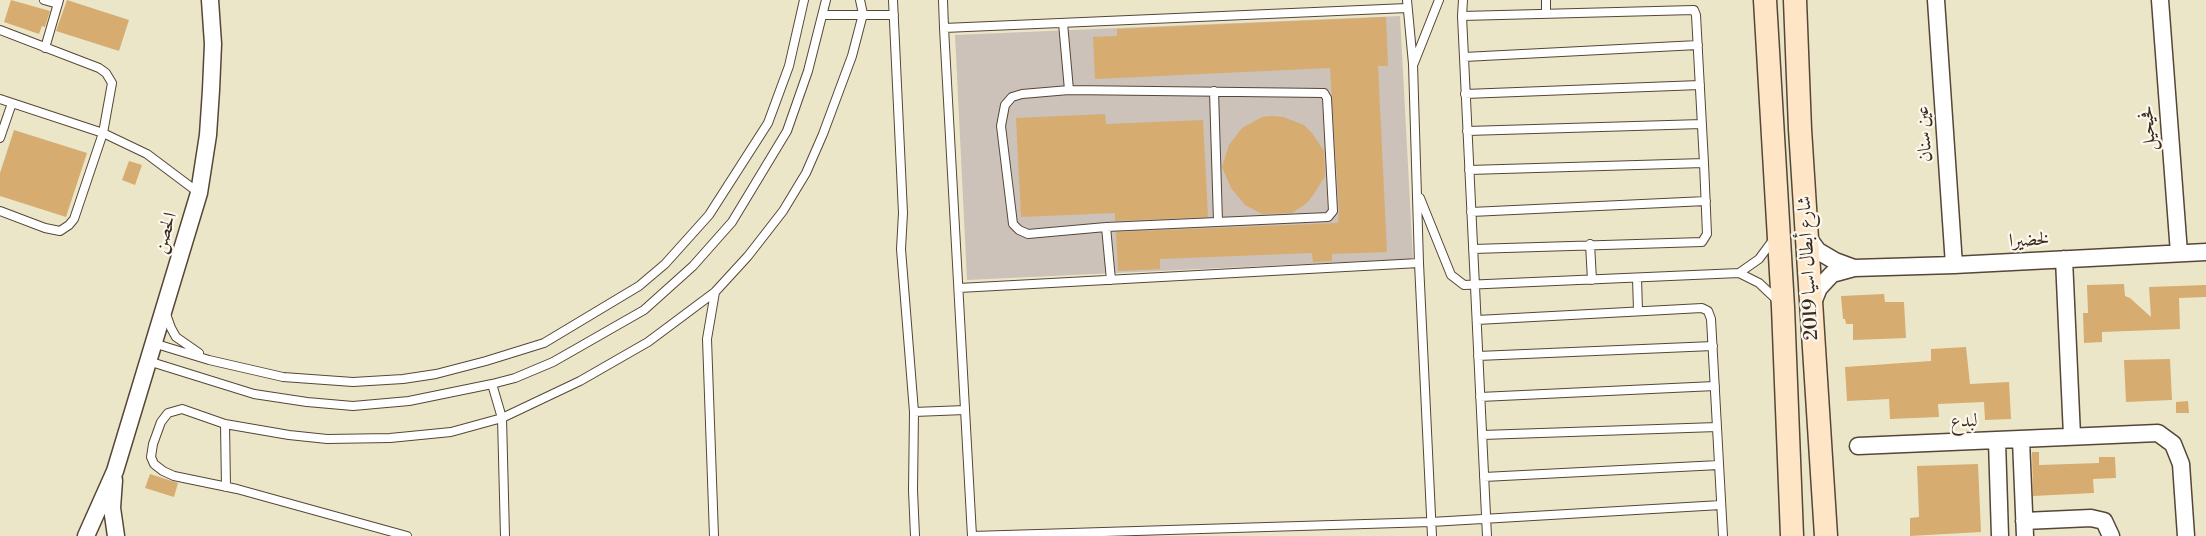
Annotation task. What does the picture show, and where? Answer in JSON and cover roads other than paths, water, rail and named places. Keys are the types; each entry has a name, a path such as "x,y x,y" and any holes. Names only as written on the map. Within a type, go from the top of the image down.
{"main road":[{"name":"شارع أبطال اسيا 2019","path":"1795,0 1811,307 1826,536"},
{"name":"شارع أبطال اسيا 2019","path":"1764,4 1783,307 1792,536"}],"street":[{"name":"الحصن","path":"86,536 115,471 199,193 208,135 211,90 213,44 210,0"},
{"path":"1796,24 1809,0"},
{"name":"عين سنان","path":"1936,0 1954,265"},
{"name":"فحيحيل","path":"2160,0 2179,253"},
{"name":"لخضيرا","path":"1807,236 1818,251 1835,261 1854,268"},
{"name":"لخضيرا","path":"1811,307 1819,288 1832,274 1854,268 1954,265 2206,252"},
{"path":"2064,259 2072,436"},
{"name":"لبدع","path":"1858,446 2158,433 2173,444 2181,464 2186,536"},
{"path":"2022,440 2025,529 2091,518 2104,521 2111,536"},
{"path":"1996,441 2000,536"},
{"name":"الحصن","path":"115,471 112,508 116,536"}],"lane":[{"path":"44,0 58,2 45,48"},
{"path":"153,343 209,360 283,377 353,382 403,380 436,374 478,364 544,343 609,306 639,286 692,237 725,194 768,122 789,66 804,0"},
{"path":"148,361 254,394 307,402 353,406 409,401 492,384 515,378 554,362 644,310 669,289 712,246 732,222 787,132 808,71 826,0"},
{"path":"407,536 226,487 174,476 163,471 154,464 152,457 153,444 161,422 168,413 182,409 225,424 317,438 390,438 451,432 502,418 580,381 648,342 715,292 773,226 806,173 852,56 863,14 860,0"},
{"path":"893,0 902,213 901,249 914,412 913,490 915,536"},
{"path":"943,0 972,536 1431,522 1721,505"},
{"path":"1413,64 1439,0"},
{"path":"1463,0 1465,94 1487,536"},
{"path":"1546,0 1546,13"},
{"path":"944,28 1407,4 1413,64 1432,536"},
{"path":"1462,16 1691,8 1696,12 1706,201 1707,234 1702,242 1473,249"},
{"path":"823,15 894,15"},
{"path":"1062,23 1069,90"},
{"path":"0,30 99,68 106,73 112,83 103,133 74,219 69,225 60,231 45,228 0,211"},
{"path":"1464,56 1698,45"},
{"path":"1465,94 1700,84"},
{"path":"1069,90 1214,91 1324,93 1327,98 1333,211 1328,217 1106,227 1028,234 1019,230 1013,224 1001,126 1006,105 1012,97 1022,94 1069,90"},
{"path":"1214,91 1218,222"},
{"path":"0,99 103,133 147,154 199,193"},
{"path":"0,138 12,103"},
{"path":"1467,131 1702,124"},
{"path":"1469,170 1704,163"},
{"path":"1417,191 1451,275 1464,285 1739,273 1759,284 1783,307"},
{"path":"1471,212 1706,201"},
{"path":"1106,227 1110,280"},
{"path":"1739,273 1759,259 1774,239 1778,227"},
{"path":"1590,244 1592,280"},
{"path":"958,288 1420,263"},
{"path":"1637,278 1638,311"},
{"path":"714,536 707,340 715,292"},
{"path":"166,301 167,319 176,337 209,360"},
{"path":"1477,320 1705,309 1710,314 1711,319 1722,536"},
{"path":"1478,356 1713,346"},
{"path":"492,384 502,418 505,536"},
{"path":"1480,397 1715,386"},
{"path":"914,412 965,410"},
{"path":"225,424 226,487"},
{"path":"1482,435 1717,427"},
{"path":"1484,476 1719,465"}]}
